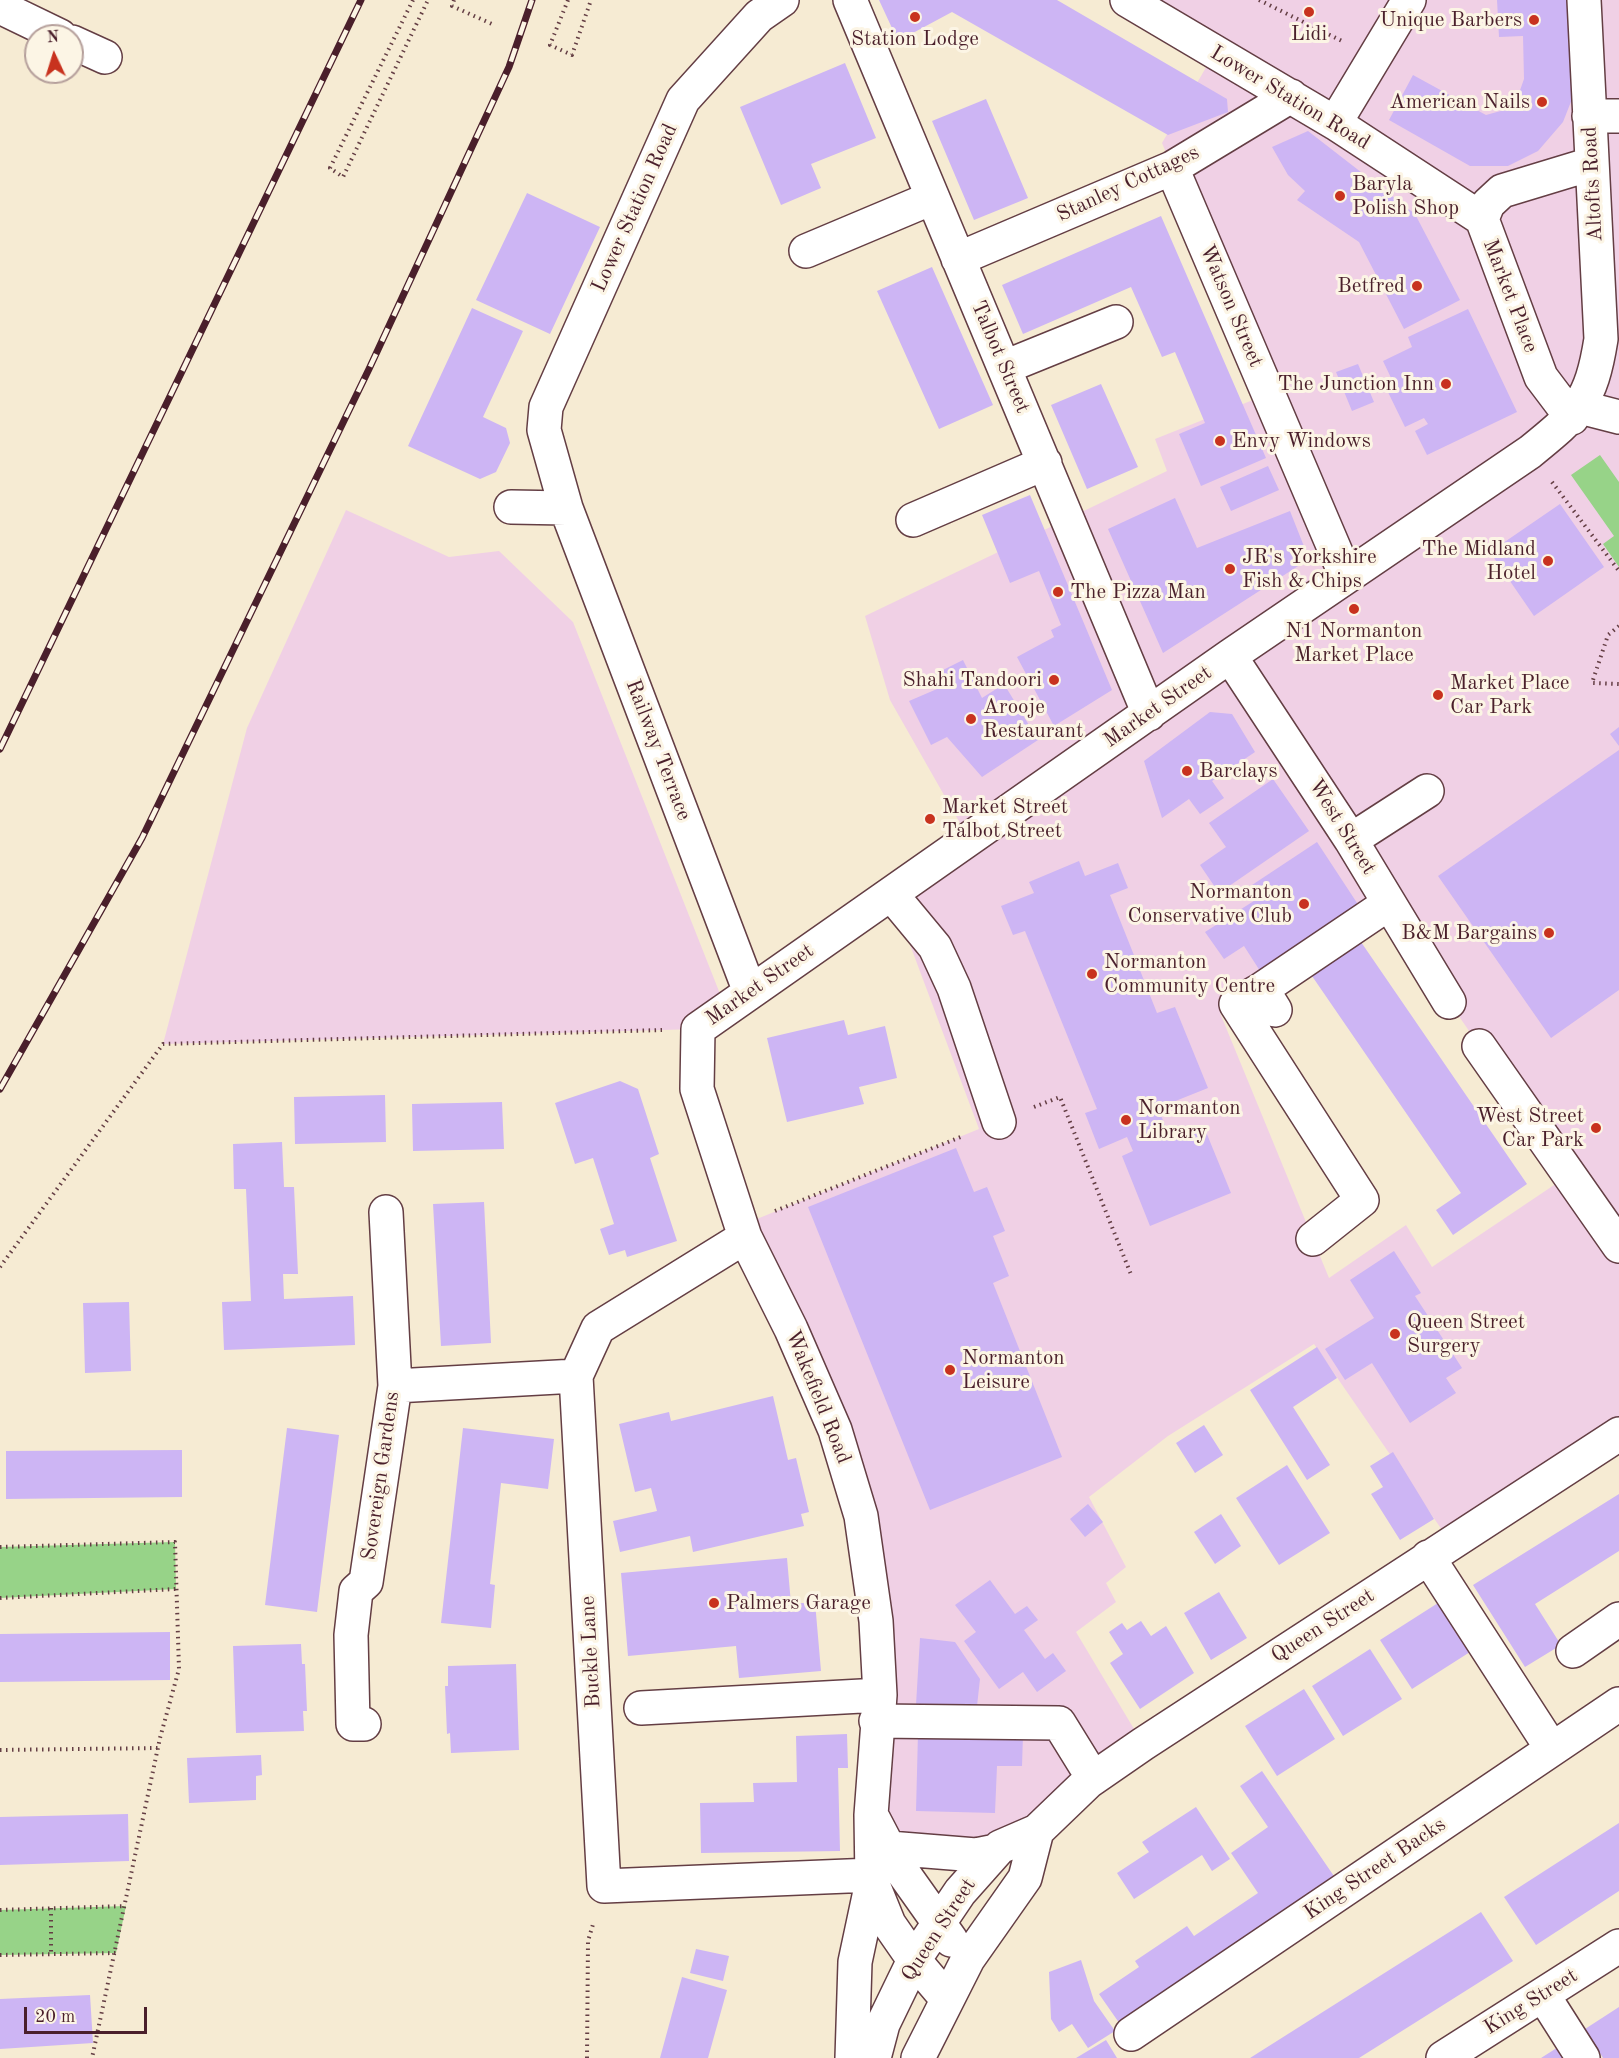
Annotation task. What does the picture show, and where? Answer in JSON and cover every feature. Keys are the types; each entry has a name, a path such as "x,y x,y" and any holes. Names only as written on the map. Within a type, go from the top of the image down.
{"street":[{"name":"Lower Station Road","path":"549,449 544,430 546,407 683,100 759,16 782,0"},
{"name":"Talbot Street","path":"850,0 1149,714"},
{"name":"Lower Station Road","path":"1127,0 1335,123 1482,219"},
{"path":"1335,123 1409,0"},
{"name":"Altofts Road","path":"1584,0 1604,116 1591,164 1610,304 1597,367"},
{"path":"0,7 35,24"},
{"path":"84,47 105,57"},
{"name":"Stanley Cottages","path":"958,259 1172,168 1291,96"},
{"name":"Market Place","path":"1576,412 1541,377 1482,219 1488,204 1502,191 1591,164"},
{"name":"Watson Street","path":"1172,168 1346,576"},
{"path":"806,251 932,198"},
{"path":"1005,367 1116,322"},
{"name":"Market Street","path":"698,1029 1230,656 1530,452 1576,412 1588,395 1597,367"},
{"path":"1576,412 1619,417"},
{"name":"Railway Terrace","path":"549,449 566,508 750,992"},
{"path":"913,520 1045,463"},
{"path":"511,507 566,508"},
{"name":"West Street","path":"1230,656 1351,840 1449,1002"},
{"path":"1351,840 1427,791"},
{"path":"891,894 935,947 954,988 999,1122"},
{"path":"1313,1239 1362,1200 1236,1004 1268,999 1388,904"},
{"name":"Wakefield Road","path":"698,1029 697,1089 744,1231 791,1329 835,1430 861,1516 876,1621 878,1708 871,1815 889,1924 914,1960 947,1999"},
{"path":"1479,1046 1619,1246"},
{"name":"Sovereign Gardens","path":"364,1724 353,1724 351,1635 356,1591 366,1582 395,1386 386,1212"},
{"name":"Buckle Lane","path":"604,1886 576,1377 598,1328 744,1231"},
{"path":"395,1386 576,1377"},
{"name":"Queen Street","path":"874,2058 883,2024 914,1960 960,1892 996,1851 1037,1831 1094,1778 1619,1434"},
{"path":"1428,1557 1552,1749"},
{"path":"1573,1651 1619,1619"},
{"name":"King Street Backs","path":"1131,2034 1619,1704"},
{"path":"641,1708 878,1708 1059,1723 1094,1778"},
{"name":"Queen Street","path":"918,2058 968,1959 1025,1878 1037,1831"},
{"path":"604,1886 878,1868 996,1851"},
{"path":"878,1868 939,1924 968,1959"},
{"name":"Wakefield Road","path":"852,2058 855,1962 878,1868"},
{"name":"King Street","path":"1443,2058 1619,1946"},
{"path":"1543,1995 1583,2058"}],"path":[{"path":"413,0 330,168 343,177 428,0"},
{"path":"454,0 452,6 492,24"},
{"path":"567,0 550,45 572,56 591,0"},
{"path":"1259,0 1326,34"},
{"path":"1530,452 1619,571"},
{"path":"1619,626 1608,635 1592,684 1619,684"},
{"path":"0,1267 163,1044 370,1040 698,1029"},
{"path":"744,1231 1060,1097 1132,1277"},
{"path":"0,1547 175,1542 178,1669 158,1748 92,2058"},
{"path":"0,1598 176,1589"},
{"path":"0,1750 158,1748"},
{"path":"587,2058 588,1941 604,1886"},
{"path":"0,1910 126,1906"},
{"path":"51,1908 51,1954"},
{"path":"0,1955 116,1953"}],"shaded area":[{"path":"1127,0 1619,0 1619,1434 1451,1543 1314,1344 1168,1436 1089,1497 1126,1567 1106,1583 1116,1602 1076,1632 1143,1744 1013,1851 909,1850 884,1819 861,1516 742,1225 979,1129 891,894 969,839 890,700 865,616 1167,471 1155,439 1268,394 1162,143 1215,52","holes":["1388,904 1449,1002 1569,1175 1432,1267 1406,1225 1329,1278 1220,1013"]},
{"path":"346,510 449,557 499,551 573,622 726,1009 698,1029 163,1044 247,728"}],"green space":[{"path":"1600,455 1619,482 1619,567 1603,544 1614,536 1571,475"},
{"path":"175,1542 176,1589 0,1598 0,1547"},
{"path":"126,1906 116,1953 0,1955 0,1910"}],"building":[{"path":"879,0 1057,0 1227,99 1228,112 1168,135 952,12 898,41"},
{"path":"1497,0 1569,0 1574,94 1563,122 1538,151 1508,166 1470,166 1389,120 1413,75 1486,115 1508,109 1518,96 1524,79 1523,36 1499,37"},
{"path":"845,63 876,138 811,164 821,188 781,205 740,107"},
{"path":"986,99 1028,198 974,220 932,121"},
{"path":"1308,131 1415,214 1460,300 1404,329 1359,242 1297,200 1305,191 1288,175 1272,147"},
{"path":"527,193 600,227 550,334 476,300"},
{"path":"1161,216 1266,458 1201,486 1179,434 1205,423 1175,352 1162,357 1131,287 1023,334 1002,285"},
{"path":"932,267 993,405 939,429 877,291"},
{"path":"472,308 523,331 483,417 506,428 510,443 496,472 480,479 408,446"},
{"name":"The Junction Inn","path":"1468,309 1517,412 1427,455 1415,431 1428,424 1424,418 1405,427 1385,386 1393,382 1383,361 1412,347 1408,337"},
{"path":"1358,364 1374,402 1352,411 1336,372"},
{"path":"1101,384 1138,467 1087,489 1051,405"},
{"path":"1268,466 1279,490 1231,511 1220,487"},
{"path":"1030,495 1112,690 1054,726 1017,657 1054,637 1051,630 1061,625 1039,571 1010,583 982,515"},
{"path":"1175,498 1197,548 1290,511 1309,559 1163,653 1108,529"},
{"name":"The Midland Hotel","path":"1560,504 1604,567 1534,616 1490,552"},
{"name":"Arooje Restaurant","path":"963,660 982,698 1004,684 1038,740 982,777 947,737 931,745 909,701 937,689 931,676"},
{"name":"Barclays","path":"1210,712 1232,714 1255,752 1212,781 1224,798 1200,814 1189,799 1162,818 1144,761"},
{"path":"1619,727 1619,746 1610,734"},
{"name":"B&M Bargains","path":"1619,750 1619,990 1551,1038 1438,876"},
{"path":"1273,779 1309,831 1219,893 1200,865 1226,847 1209,823"},
{"name":"Normanton Conservative Club","path":"1317,842 1361,909 1262,974 1244,946 1224,959 1205,932 1257,899 1249,887"},
{"path":"1079,861 1085,876 1118,863 1128,888 1110,895 1157,1013 1175,1007 1208,1088 1158,1108 1171,1140 1204,1127 1231,1193 1150,1226 1122,1156 1133,1151 1127,1137 1099,1149 1085,1113 1097,1109 1025,931 1013,935 1001,906 1034,893 1029,882"},
{"path":"1361,942 1527,1184 1453,1235 1436,1210 1461,1193 1312,976"},
{"path":"844,1020 848,1035 885,1026 897,1078 859,1087 864,1104 787,1122 767,1038"},
{"path":"620,1081 638,1089 659,1154 650,1158 677,1241 627,1257 625,1250 609,1255 600,1229 614,1224 593,1158 575,1164 555,1103"},
{"path":"385,1095 386,1142 295,1144 294,1097"},
{"path":"502,1102 504,1149 413,1151 412,1104"},
{"path":"282,1142 284,1187 294,1187 298,1274 283,1274 284,1299 353,1296 355,1345 224,1350 222,1302 251,1301 246,1189 234,1189 233,1144"},
{"name":"Normanton Leisure","path":"956,1148 974,1192 987,1187 1005,1231 993,1236 1009,1276 993,1283 1062,1457 930,1510 808,1207"},
{"path":"484,1202 491,1343 441,1346 433,1204"},
{"name":"Queen Street Surgery","path":"1394,1251 1421,1293 1415,1296 1462,1368 1446,1378 1456,1393 1410,1423 1372,1363 1345,1380 1325,1349 1374,1318 1350,1280"},
{"path":"129,1302 131,1371 85,1373 83,1303"},
{"path":"1317,1347 1337,1378 1293,1407 1330,1465 1307,1480 1250,1390"},
{"path":"773,1396 788,1460 796,1458 809,1512 801,1514 804,1526 693,1552 690,1536 620,1552 613,1521 657,1511 651,1488 635,1492 619,1424 669,1412 671,1421"},
{"path":"1204,1425 1223,1455 1195,1473 1176,1443"},
{"path":"287,1428 339,1435 317,1612 265,1605"},
{"path":"463,1428 554,1439 548,1489 501,1483 490,1584 495,1585 491,1628 441,1623"},
{"path":"182,1450 182,1497 6,1499 6,1451"},
{"path":"1393,1452 1434,1519 1400,1540 1371,1494 1383,1487 1370,1466"},
{"path":"1287,1465 1330,1533 1279,1565 1236,1498"},
{"path":"1619,1494 1619,1551 1535,1604 1561,1645 1525,1667 1473,1585"},
{"path":"1088,1504 1103,1522 1085,1537 1070,1519"},
{"path":"1221,1514 1241,1546 1215,1564 1194,1532"},
{"path":"787,1558 791,1604 815,1602 821,1671 739,1678 736,1646 628,1656 621,1573"},
{"path":"990,1580 1015,1614 1027,1606 1038,1620 1024,1630 1045,1659 1053,1653 1066,1671 1037,1692 1023,1672 999,1689 964,1641 976,1632 955,1605"},
{"path":"1219,1592 1247,1638 1211,1660 1184,1613"},
{"path":"1438,1603 1470,1652 1412,1689 1380,1640"},
{"path":"1141,1621 1151,1636 1166,1626 1194,1673 1140,1709 1110,1663 1123,1654 1109,1632 1122,1623 1127,1630"},
{"path":"170,1632 170,1680 0,1682 0,1634"},
{"path":"920,1638 955,1642 980,1679 977,1706 916,1705"},
{"path":"301,1644 302,1664 305,1664 307,1711 303,1711 304,1731 236,1733 233,1646"},
{"path":"1370,1649 1402,1699 1343,1736 1312,1686"},
{"path":"516,1664 519,1750 451,1753 450,1733 447,1734 445,1686 448,1686 448,1666"},
{"path":"1304,1689 1335,1739 1277,1776 1245,1726"},
{"path":"918,1733 1023,1735 1022,1766 997,1766 995,1813 916,1811"},
{"path":"847,1734 848,1768 838,1768 840,1851 701,1853 700,1803 754,1802 753,1783 797,1782 796,1736"},
{"path":"261,1755 262,1775 256,1776 256,1800 189,1803 187,1758"},
{"path":"1262,1771 1338,1882 1122,2027 1099,1994 1139,1967 1135,1961 1187,1926 1194,1936 1258,1893 1231,1853 1268,1827 1240,1786"},
{"path":"1196,1807 1230,1859 1212,1871 1202,1855 1134,1899 1117,1873 1149,1852 1142,1842"},
{"path":"128,1814 129,1861 0,1865 0,1817"},
{"path":"1619,1823 1619,1891 1536,1945 1504,1897"},
{"path":"1481,1912 1513,1961 1359,2058 1250,2058"},
{"path":"696,1949 729,1956 723,1981 690,1973"},
{"path":"1081,1960 1094,2001 1115,2031 1088,2048 1072,2024 1059,2032 1051,2019 1049,1972"},
{"path":"682,1977 727,1990 708,2058 660,2058"},
{"path":"90,1995 93,2043 0,2049 0,1999"},
{"path":"1619,2007 1619,2058 1603,2058 1585,2029"},
{"path":"1106,2040 1117,2058 1076,2058"},
{"path":"1563,2044 1572,2058 1541,2058"}],"railway":[{"path":"0,749 361,0"},
{"path":"0,1089 142,838 369,369 509,67 532,0"}],"place":[{"name":"Lidi","path":"1309,12"},
{"name":"Station Lodge","path":"915,17"},
{"name":"Unique Barbers","path":"1534,20"},
{"name":"American Nails","path":"1542,102"},
{"name":"Baryla Polish Shop","path":"1340,196"},
{"name":"Betfred","path":"1417,286"},
{"name":"The Junction Inn","path":"1446,384"},
{"name":"Envy Windows","path":"1220,441"},
{"name":"The Midland Hotel","path":"1548,561"},
{"name":"JR's Yorkshire Fish & Chips","path":"1230,569"},
{"name":"The Pizza Man","path":"1058,592"},
{"name":"N1 Normanton Market Place","path":"1354,609"},
{"name":"Shahi Tandoori","path":"1054,680"},
{"name":"Market Place Car Park","path":"1438,695"},
{"name":"Arooje Restaurant","path":"971,719"},
{"name":"Barclays","path":"1187,771"},
{"name":"Market Street Talbot Street","path":"930,819"},
{"name":"Normanton Conservative Club","path":"1304,904"},
{"name":"B&M Bargains","path":"1549,933"},
{"name":"Normanton Community Centre","path":"1092,974"},
{"name":"Normanton Library","path":"1126,1120"},
{"name":"West Street Car Park","path":"1596,1128"},
{"name":"Queen Street Surgery","path":"1395,1334"},
{"name":"Normanton Leisure","path":"950,1370"},
{"name":"Palmers Garage","path":"714,1603"}]}
